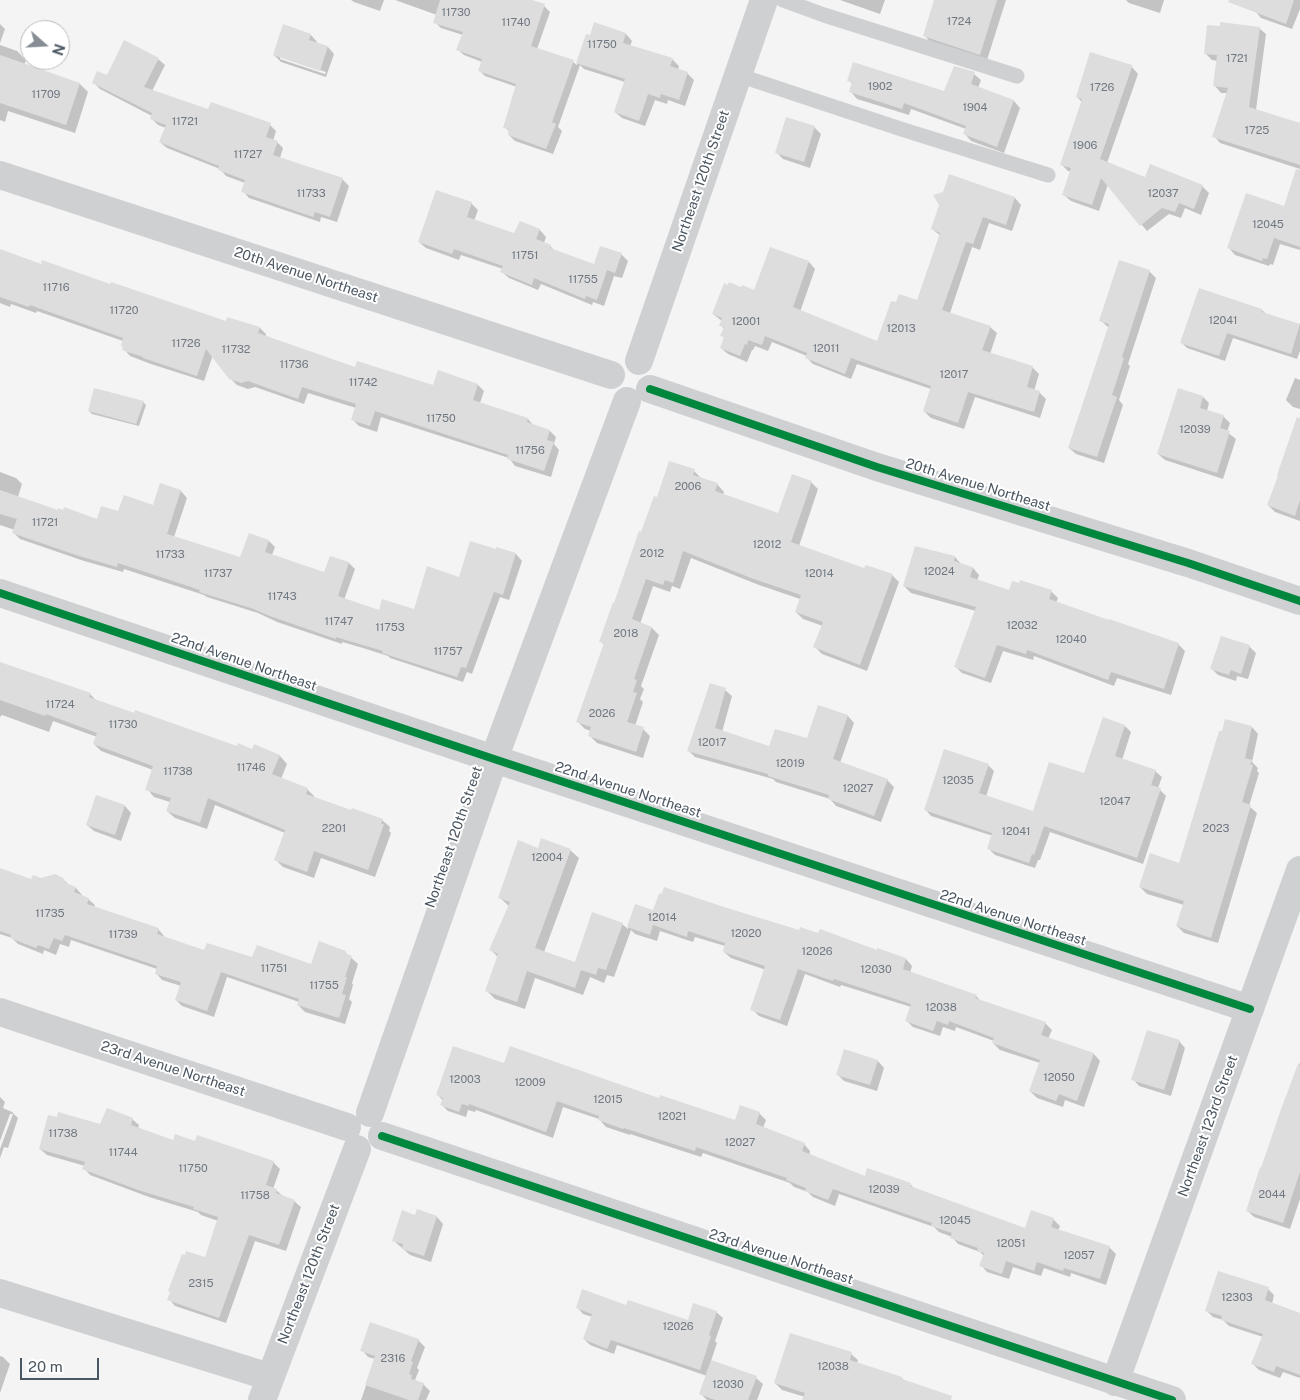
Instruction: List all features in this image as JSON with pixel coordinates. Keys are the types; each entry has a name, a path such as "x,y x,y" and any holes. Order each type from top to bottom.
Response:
{"street":[{"name":"Northeast 120th Street","path":"638,361 763,2"},
{"name":"20th Avenue Northeast","path":"0,175 611,375"},
{"path":"632,360 638,361 648,370 651,376 651,383 638,395 621,398 612,388 611,375 619,364 632,360"},
{"name":"Northeast 120th Street","path":"376,1125 494,759 638,395"},
{"name":"20th Avenue Northeast","path":"638,395 1188,563 1300,601"},
{"name":"22nd Avenue Northeast","path":"0,593 494,759 1250,1009"},
{"name":"Northeast 123rd Street","path":"1115,1382 1300,870"},
{"name":"23rd Avenue Northeast","path":"0,1012 352,1138"},
{"path":"352,1138 352,1118 356,1114 363,1112 376,1125"},
{"name":"23rd Avenue Northeast","path":"376,1125 1115,1382 1172,1400"},
{"name":"Northeast 120th Street","path":"266,1388 352,1138"},
{"path":"0,1293 266,1388"}],"lane":[{"path":"763,2 824,15 1017,76"},
{"path":"738,75 1048,175"}],"building":[{"path":"440,0 532,0 545,4 531,46 574,60 552,122 556,124 546,149 508,135 509,129 503,128 516,84 478,71 482,59 456,50 463,32 433,23"},
{"path":"934,0 997,0 980,55 923,36"},
{"path":"1229,0 1294,0 1286,24 1228,2"},
{"path":"594,22 626,33 623,43 673,58 670,66 688,72 679,100 661,94 660,98 648,94 639,121 614,112 625,79 576,63 586,34 590,35"},
{"path":"1220,22 1260,27 1249,107 1300,123 1300,165 1212,137 1228,88 1213,86 1217,55 1204,54 1207,25 1220,26"},
{"path":"283,24 311,34 309,40 328,46 320,71 273,55"},
{"path":"124,40 159,58 144,87 208,109 211,102 271,123 266,137 278,141 273,155 343,178 330,217 315,212 313,217 241,192 245,180 218,170 219,166 159,142 166,125 150,119 152,113 92,83 97,71 107,75"},
{"path":"1090,52 1132,65 1100,159 1145,177 1150,164 1203,185 1194,209 1179,203 1175,212 1162,208 1140,226 1101,178 1092,205 1062,195 1071,168 1060,165 1082,99 1076,97"},
{"path":"0,55 20,62 20,70 43,70 80,83 66,125 0,103"},
{"path":"853,62 944,91 954,66 975,72 971,84 1014,100 997,147 963,134 966,126 904,103 902,109 849,92 852,82 847,81"},
{"path":"786,117 815,126 804,162 775,153"},
{"path":"1296,169 1300,170 1300,247 1274,238 1267,259 1263,258 1262,261 1227,248 1246,193 1284,206"},
{"path":"949,174 1015,197 1006,225 983,217 973,244 966,242 942,310 991,326 982,350 1033,366 1027,387 1040,391 1034,412 968,392 958,423 923,411 931,386 851,358 845,374 805,358 807,353 765,336 762,345 748,340 740,356 720,348 724,337 720,336 724,327 719,326 722,318 712,314 724,283 728,285 729,282 741,287 742,285 754,290 770,247 809,261 793,307 877,341 891,301 896,302 899,294 917,300 940,233 931,229 939,205 933,195 943,192"},
{"path":"436,190 472,202 467,217 514,233 520,221 540,229 536,239 551,245 550,248 594,264 600,246 622,253 615,273 607,270 597,300 586,296 585,299 534,278 532,285 500,272 503,266 454,249 452,254 418,242"},
{"path":"0,249 41,264 42,260 226,321 227,317 260,327 258,333 355,367 357,361 433,385 438,370 478,384 473,400 528,418 527,422 550,430 547,440 554,442 544,471 507,459 508,455 375,411 370,426 351,420 356,404 302,387 298,399 248,381 241,383 229,379 206,349 197,376 122,350 123,338 30,305 29,307 0,297"},
{"path":"1119,260 1150,270 1122,357 1124,358 1112,395 1117,397 1097,457 1068,448 1109,324 1099,321"},
{"path":"1199,288 1300,324 1291,354 1227,333 1219,356 1180,343"},
{"path":"94,388 144,401 136,424 88,411"},
{"path":"1178,388 1203,396 1200,408 1224,415 1220,428 1230,431 1217,473 1157,454"},
{"path":"1297,417 1300,418 1300,500 1295,516 1267,505"},
{"path":"669,461 695,469 693,475 718,483 715,491 778,513 792,474 812,481 791,542 864,568 866,565 893,574 860,665 813,647 823,622 795,612 801,595 751,578 683,551 673,583 665,580 663,585 646,579 632,619 652,627 634,679 637,680 633,692 637,693 627,722 644,727 636,752 588,736 591,727 576,722 604,643 599,642 613,602 639,531 641,532 654,496 657,497"},
{"path":"160,483 181,490 167,534 240,557 249,533 269,540 265,552 324,572 330,556 349,562 338,596 379,610 382,599 414,609 427,566 459,577 470,541 516,553 503,595 494,592 466,668 461,667 457,677 382,653 383,651 336,637 336,639 118,563 117,567 12,533 17,519 0,514 0,490 58,510 58,508 63,510 64,507 97,519 101,506 118,511 124,495 153,505"},
{"path":"915,546 955,556 954,561 973,567 970,577 1009,590 1012,581 1019,583 1020,580 1052,590 1049,599 1179,643 1164,689 1111,672 1108,680 1027,650 1026,654 997,645 985,678 954,667 976,607 903,586"},
{"path":"1221,636 1250,645 1241,674 1231,670 1229,675 1210,669"},
{"path":"0,662 91,693 89,697 134,713 135,710 237,746 238,743 252,749 254,744 280,755 272,774 308,788 306,794 383,819 381,824 384,824 368,870 314,851 307,872 274,860 285,830 208,798 200,823 166,811 171,798 145,790 153,766 93,744 97,733 46,714 45,716 0,700"},
{"path":"710,683 726,688 715,728 769,746 775,729 807,738 818,705 848,715 833,759 888,779 874,816 828,799 829,795 768,776 768,774 687,751"},
{"path":"1103,717 1125,725 1115,756 1156,770 1151,785 1161,788 1137,858 1044,826 1034,855 1032,854 1029,863 987,849 992,833 924,810 944,749 989,764 979,793 1033,811 1049,762 1084,773"},
{"path":"1225,719 1252,726 1245,758 1252,760 1250,765 1253,765 1242,802 1251,805 1211,938 1176,926 1184,901 1139,887 1150,853 1179,863 1219,731 1222,731"},
{"path":"96,795 125,805 115,835 86,825"},
{"path":"541,838 571,849 535,948 575,962 592,912 623,923 606,970 598,968 596,975 581,970 575,988 527,971 517,1002 485,991 498,954 489,950 510,902 498,898 518,840 538,848"},
{"path":"0,868 31,879 33,875 41,878 55,874 63,878 66,883 76,887 74,892 89,898 87,904 159,928 157,934 204,950 207,943 252,957 257,945 311,964 319,941 346,951 345,953 352,956 345,977 347,977 342,994 346,995 339,1018 297,1005 299,999 221,972 207,1011 175,1000 181,982 155,974 157,966 65,935 62,941 54,938 49,949 38,945 36,948 10,938 11,935 0,931"},
{"path":"664,887 799,930 800,927 818,933 820,929 877,950 877,948 906,958 903,969 977,995 975,998 1046,1022 1041,1035 1094,1053 1077,1101 1059,1094 1056,1101 1029,1091 1040,1060 992,1043 994,1038 949,1021 948,1025 937,1021 933,1031 905,1021 911,1004 834,979 833,981 798,969 780,1020 750,1010 765,966 723,952 725,943 688,931 687,937 653,925 650,935 627,927 635,904 653,910"},
{"path":"1147,1030 1180,1040 1164,1090 1131,1080"},
{"path":"453,1046 504,1063 510,1046 659,1098 660,1095 735,1120 740,1105 760,1112 756,1124 805,1143 802,1151 865,1176 867,1168 911,1183 910,1186 1025,1228 1031,1210 1054,1218 1051,1227 1110,1246 1100,1279 1064,1268 1063,1271 1037,1262 1034,1271 1006,1261 1002,1274 979,1266 984,1253 977,1251 978,1248 950,1238 952,1233 931,1226 932,1223 833,1189 828,1200 805,1191 806,1188 786,1180 787,1178 696,1147 695,1151 623,1129 598,1120 599,1116 557,1101 546,1132 469,1104 469,1106 462,1104 459,1112 440,1105 443,1098 436,1095"},
{"path":"844,1049 878,1060 870,1085 836,1075"},
{"path":"1298,1064 1300,1065 1300,1172 1283,1223 1246,1211"},
{"path":"107,1108 133,1118 131,1125 173,1140 175,1134 195,1141 197,1135 274,1161 266,1185 277,1189 276,1193 295,1200 279,1245 249,1235 219,1318 167,1300 170,1292 168,1291 182,1254 185,1255 186,1251 205,1257 218,1217 82,1169 85,1162 39,1149 48,1115 57,1117 58,1112 100,1124"},
{"path":"417,1209 437,1216 424,1256 402,1249 403,1244 392,1241 402,1210 415,1215"},
{"path":"1218,1271 1269,1287 1265,1300 1300,1313 1300,1375 1276,1366 1274,1372 1251,1364 1263,1334 1221,1320 1222,1316 1205,1311"},
{"path":"582,1289 626,1305 628,1300 688,1320 693,1303 717,1311 700,1370 611,1340 607,1349 583,1339 592,1314 576,1308"},
{"path":"370,1322 419,1339 411,1361 413,1362 409,1374 412,1375 411,1379 424,1383 418,1400 409,1400 365,1385 375,1356 360,1351"},
{"path":"790,1333 852,1352 850,1360 952,1396 951,1400 802,1400 805,1393 774,1383"},
{"path":"711,1360 757,1376 748,1400 715,1400 699,1394"}],"cycle path":[{"path":"650,389 877,467 1188,563 1300,601"},
{"path":"0,593 494,759 1250,1009"},
{"path":"382,1136 1172,1400"}]}
